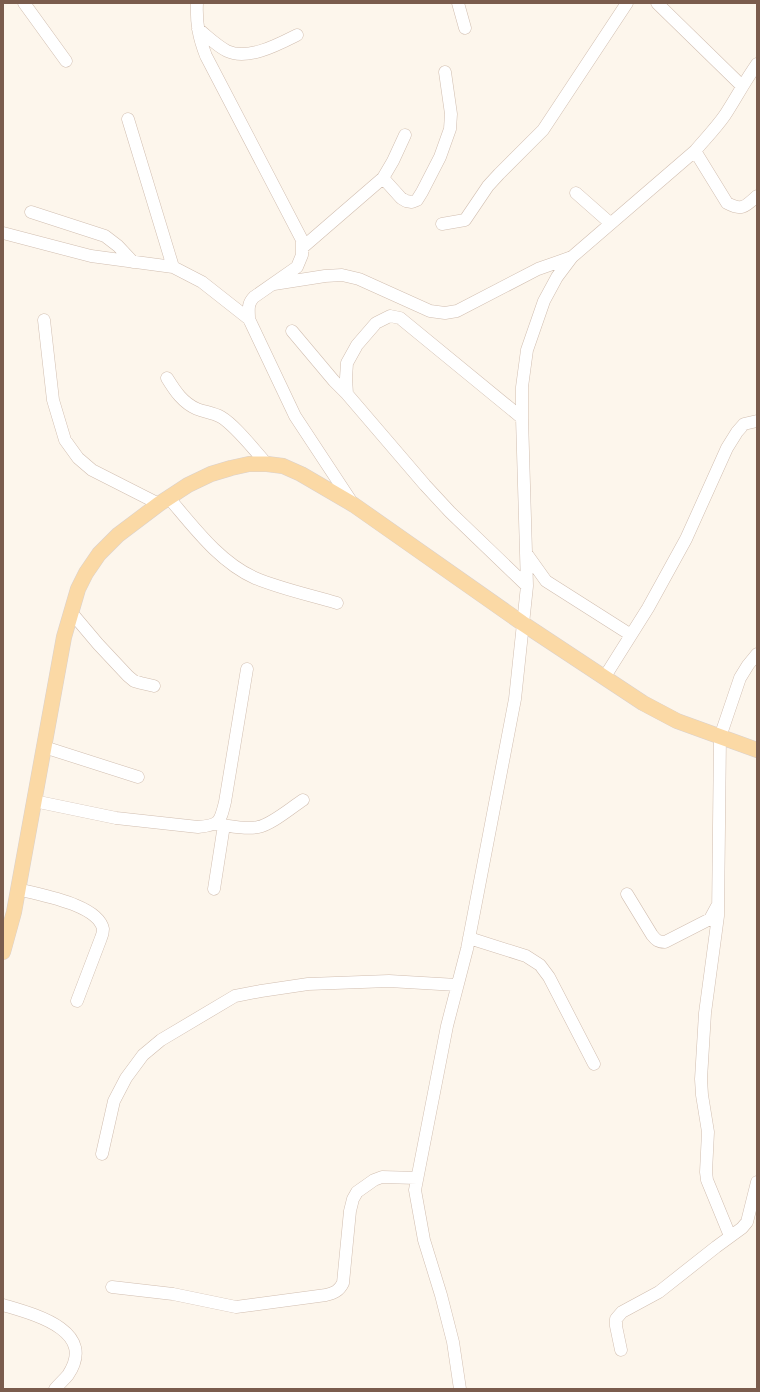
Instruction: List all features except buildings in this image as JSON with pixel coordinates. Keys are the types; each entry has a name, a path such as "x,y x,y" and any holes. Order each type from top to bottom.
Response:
{"main road":[{"path":"3,952 14,912 64,637 78,589 86,573 99,554 118,535 188,485 211,474 231,468 249,464 267,464 283,466 301,474 354,505 522,623 643,703 670,717 757,750"}],"street":[{"path":"24,3 66,61"},
{"path":"197,3 196,19 200,41 206,56 302,240 302,255 297,267 250,301 248,306 249,319 295,416 354,505"},
{"path":"458,3 465,28"},
{"path":"442,224 465,220 488,186 543,130 627,3"},
{"path":"657,3 742,86"},
{"path":"198,29 228,51 240,54 271,47 297,35"},
{"path":"460,1389 453,1342 441,1295 424,1240 415,1190 447,1026 469,938 515,698 527,586 522,387 527,350 544,301 557,276 572,257 695,151 712,132 757,64"},
{"path":"382,178 401,198 406,201 412,202 417,200 422,192 440,157 450,129 451,114 445,72"},
{"path":"128,119 173,267"},
{"path":"302,248 382,178 393,161 405,135"},
{"path":"695,151 727,203 736,208 745,207 757,196"},
{"path":"576,193 610,223"},
{"path":"31,212 105,236 118,246 134,262"},
{"path":"3,234 91,256 173,267 202,282 249,319"},
{"path":"272,285 325,276 342,275 358,279 430,311 445,313 457,311 538,269 572,257"},
{"path":"347,394 347,363 357,345 376,323 390,316 400,318 522,418"},
{"path":"44,320 53,400 65,440 78,458 92,470 164,501 210,546 232,564 254,578 337,603"},
{"path":"292,331 425,485 450,512 527,586"},
{"path":"167,378 186,403 220,416 230,424 267,464"},
{"path":"604,678 648,608 686,539 727,448 744,424 757,421"},
{"path":"526,553 546,581 631,635"},
{"path":"71,612 128,676 134,681 154,686"},
{"path":"730,1236 707,1180 708,1132 701,1079 705,1013 716,942 718,903 720,737 740,678 757,654"},
{"path":"214,889 219,824 225,802 247,669"},
{"path":"44,747 138,777"},
{"path":"34,801 116,818 198,827 219,824 244,828 258,828 270,822 303,800"},
{"path":"18,889 81,906 98,920 103,930 101,938 77,1001"},
{"path":"627,894 652,935 660,942 665,942 710,919 718,903"},
{"path":"469,938 526,956 540,965 549,977 594,1064"},
{"path":"102,1154 114,1101 126,1078 143,1055 161,1040 235,996 316,984 389,981 457,985"},
{"path":"112,1287 173,1294 236,1307 335,1293 340,1289 343,1283 350,1211 353,1199 357,1192 374,1180 382,1177 417,1178"},
{"path":"621,1350 616,1319 622,1312 659,1292 742,1228 747,1222 757,1182"},
{"path":"3,1305 31,1314 59,1326 69,1335 73,1342 74,1359 72,1367 55,1389"}]}
